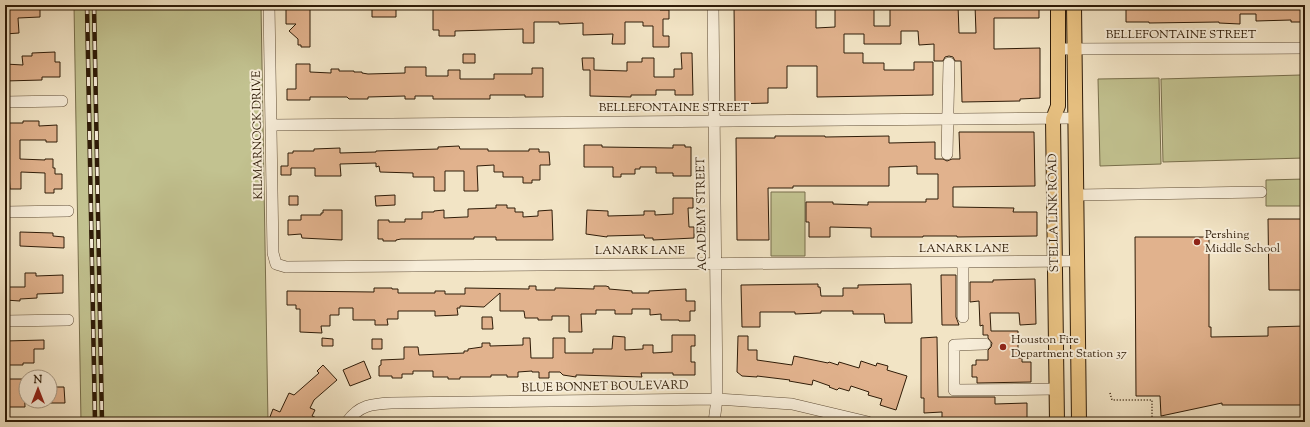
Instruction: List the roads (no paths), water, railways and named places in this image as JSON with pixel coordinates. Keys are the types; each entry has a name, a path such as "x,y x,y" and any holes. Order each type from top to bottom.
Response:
{"main road":[{"name":"STELLA LINK ROAD","path":"1057,422 1053,119 1058,106 1058,5"},
{"name":"STELLA LINK ROAD","path":"1074,5 1079,422"},
{"path":"1056,324 1078,324"},
{"path":"1056,348 1078,348"},
{"path":"1056,388 1078,389"}],"street":[{"name":"KILMARNOCK DRIVE","path":"269,5 273,253 276,264"},
{"name":"ACADEMY STREET","path":"713,5 717,399 714,422"},
{"name":"BELLEFONTAINE STREET","path":"1058,49 1305,48"},
{"path":"947,154 949,63"},
{"path":"5,102 62,101"},
{"name":"BELLEFONTAINE STREET","path":"271,125 1076,118"},
{"path":"1077,195 1261,192"},
{"path":"5,212 68,210"},
{"name":"LANARK LANE","path":"276,264 286,267 294,267 1077,261"},
{"path":"963,262 963,317"},
{"path":"5,321 68,320"},
{"path":"985,344 954,345 954,390 1056,388"},
{"name":"BLUE BONNET BOULEVARD","path":"347,422 352,414 371,404 717,399 792,404 868,422"}],"railway":[{"path":"87,5 95,422"},
{"path":"94,5 102,422"}],"place":[{"name":"Pershing Middle School","path":"1197,242"},
{"name":"Houston Fire Department Station 37","path":"1003,347"}]}
